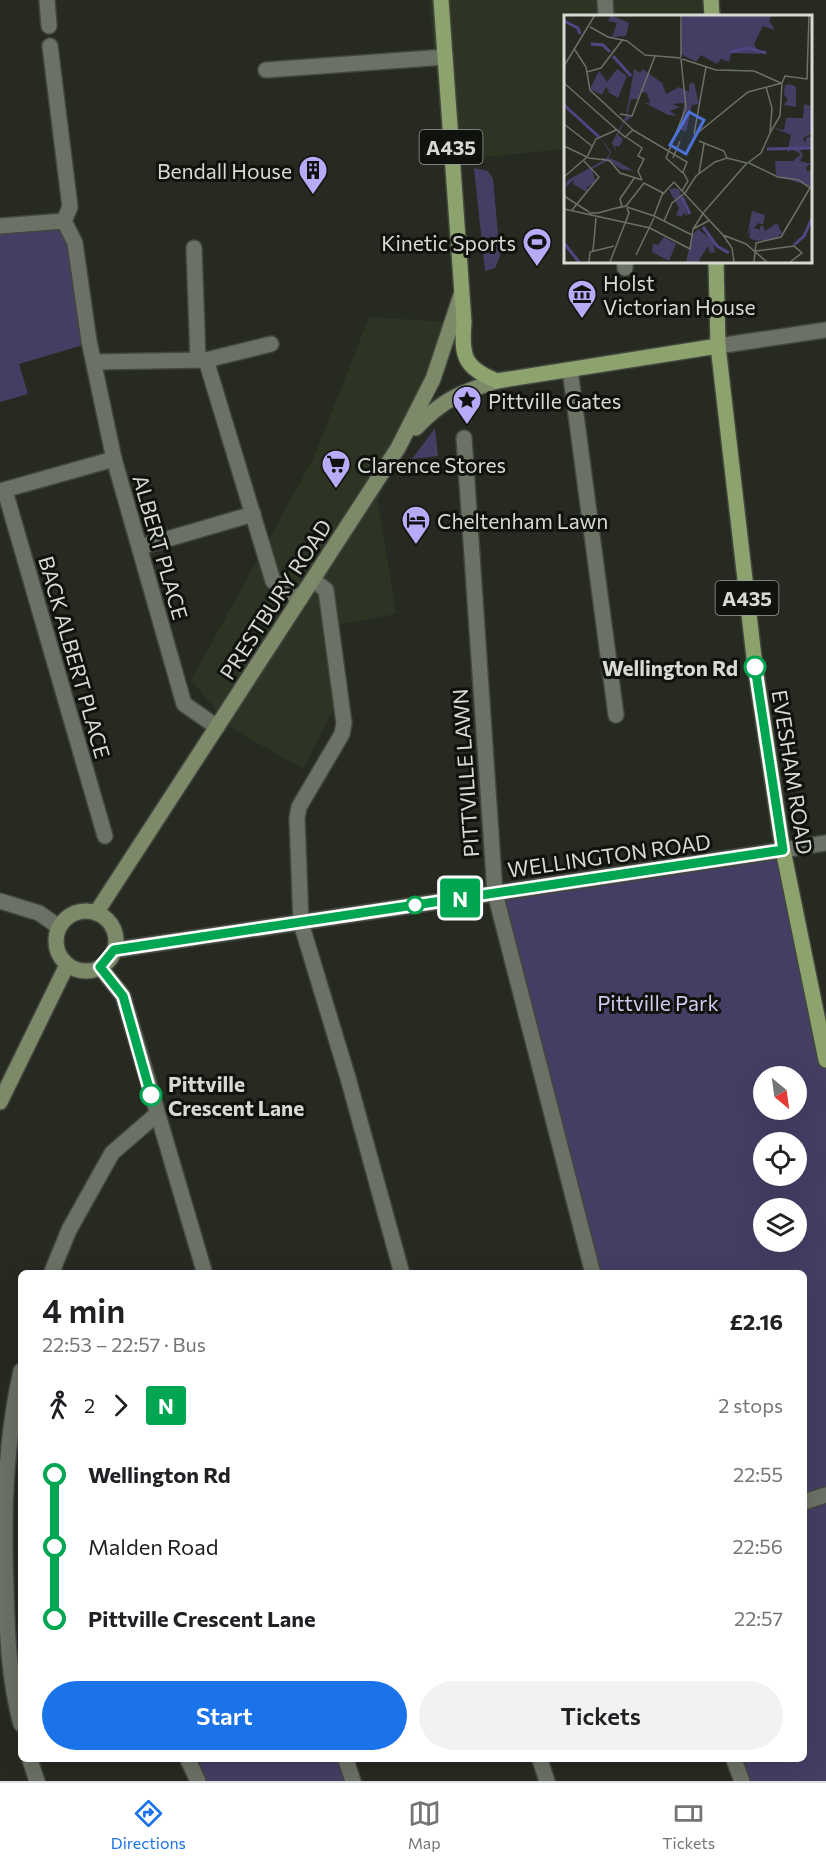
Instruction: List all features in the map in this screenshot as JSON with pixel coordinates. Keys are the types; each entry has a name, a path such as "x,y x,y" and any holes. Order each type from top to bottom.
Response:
{"main road":[{"name":"A435","path":"441,0 464,322 462,343 466,358 479,374 497,381"},
{"path":"711,0 712,15"},
{"name":"A435","path":"716,262 718,346"},
{"name":"PRESTBURY ROAD","path":"96,913 398,448 433,379 461,295"},
{"path":"398,448 434,409 459,393 497,381 718,346"},
{"name":"EVESHAM ROAD","path":"718,346 755,666 783,850 824,1036 826,1060"},
{"path":"88,911 96,913 110,924 116,941 114,950 100,967 83,971 67,965 56,947 59,927 71,915 88,911"},
{"path":"0,1102 67,965"}],"street":[{"path":"47,0 49,26"},
{"path":"605,0 606,15"},
{"path":"0,226 64,221 70,207 50,46"},
{"path":"266,70 446,57"},
{"name":"ALBERT PLACE","path":"64,221 75,243 94,362 114,459 184,704 217,727"},
{"path":"194,248 202,360 273,581 300,599"},
{"path":"718,346 826,330"},
{"path":"94,362 202,360 271,344"},
{"path":"570,370 616,715"},
{"name":"PITTVILLE LAWN","path":"464,438 495,893 592,1270"},
{"path":"2,491 114,459"},
{"name":"BACK ALBERT PLACE","path":"2,491 105,836"},
{"path":"140,547 253,514"},
{"path":"312,580 326,590 344,723 342,734 299,807 297,818 301,923 348,1078 401,1270"},
{"name":"WELLINGTON ROAD","path":"114,950 826,843"},
{"path":"0,901 39,912 59,927"},
{"path":"100,967 123,996 204,1270"},
{"path":"53,1270 69,1230 112,1153 157,1114"},
{"path":"18,1389 9,1442 5,1486 3,1617 18,1708"},
{"path":"807,1501 826,1495"},
{"path":"31,1762 37,1781"},
{"path":"190,1762 198,1781"},
{"path":"347,1762 353,1781"},
{"path":"541,1762 547,1781"},
{"path":"735,1762 742,1781"}],"shaded area":[{"path":"429,0 702,0 702,15 564,15 564,149 445,161"},
{"path":"369,317 446,322 378,500 396,614 338,625 337,702 303,769 231,728 191,680 313,459"}],"green space":[{"path":"474,168 488,171 493,179 500,256 495,268 485,271"},
{"path":"64,221 90,343 19,364 28,394 0,402 0,226"},
{"path":"435,428 438,456 412,459"},
{"name":"Pittville Park","path":"783,850 826,1036 826,1781 744,1781 738,1762 807,1762 807,1270 592,1270 495,893"},
{"path":"189,1762 347,1762 353,1781 198,1781"}],"bus line":[{"name":"N","path":"151,1095 123,996 100,967 111,957 114,950 783,850 755,667"}],"place":[{"name":"Bendall House","path":"313,196"},
{"name":"Kinetic Sports","path":"537,268"},
{"name":"Holst Victorian House","path":"582,320"},
{"name":"Pittville Gates","path":"467,426"},
{"name":"Clarence Stores","path":"336,490"},
{"name":"Cheltenham Lawn","path":"416,546"},
{"name":"Wellington Rd","path":"755,667"},
{"name":"Pittville Crescent Lane","path":"151,1095"}]}
